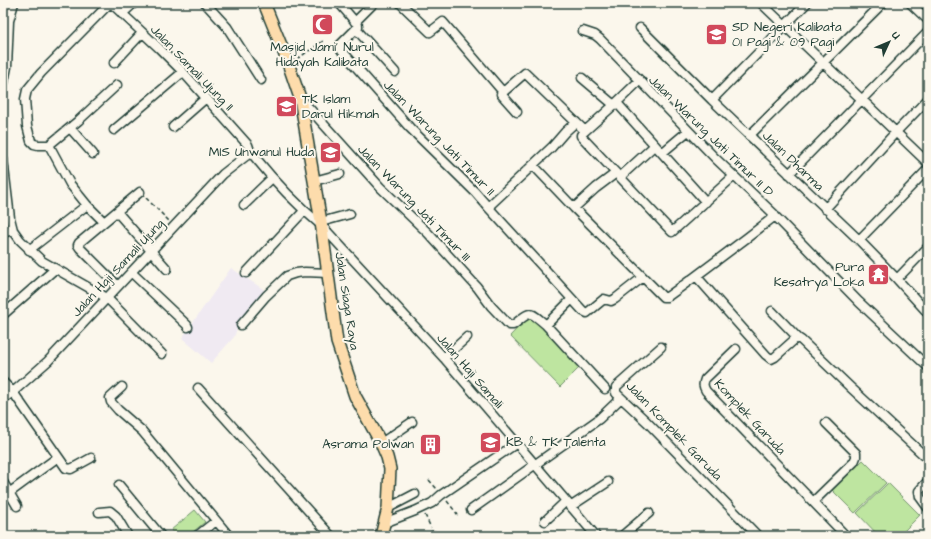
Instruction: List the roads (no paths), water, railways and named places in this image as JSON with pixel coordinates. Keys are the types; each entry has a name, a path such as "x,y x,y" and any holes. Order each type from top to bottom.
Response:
{"main road":[{"name":"Jalan Siaga Raya","path":"264,3 300,98 322,224 338,347 355,396 381,444 387,457 390,469 388,508 381,536"}],"street":[{"path":"3,87 7,67 6,20 14,3"},
{"path":"110,3 41,73 27,90 25,99 27,126 31,141 38,145 49,145 117,85"},
{"name":"Jalan Samali Ujung II","path":"110,3 183,72 248,145 250,154 254,156 272,178"},
{"path":"122,14 134,3"},
{"path":"205,3 226,27 261,80"},
{"path":"339,3 356,26 395,72"},
{"path":"356,26 374,3"},
{"path":"400,3 430,32 442,22 517,112"},
{"path":"761,3 928,163"},
{"path":"712,100 807,3"},
{"path":"749,136 883,3"},
{"path":"910,3 928,20"},
{"name":"Jalan Warung Jati Timur II","path":"356,26 340,45 342,51 410,128 475,192 488,207 552,147 576,122"},
{"name":"Jalan Dharma","path":"640,28 749,136 859,240 928,312"},
{"path":"583,31 595,35 600,39 640,80"},
{"path":"789,174 928,32"},
{"path":"114,63 142,33"},
{"path":"114,130 183,72"},
{"path":"502,93 526,73 585,131 581,134 581,136 672,232 734,176"},
{"path":"582,78 615,104 662,152 706,202"},
{"name":"Jalan Warung Jati Timur II D","path":"585,131 640,80 688,130 774,214 859,302 928,367"},
{"path":"173,126 206,98"},
{"name":"Jalan Warung Jati Timur III","path":"300,98 380,187 428,233 509,325 513,325 530,314 546,325"},
{"path":"826,209 928,99"},
{"path":"70,128 93,154"},
{"path":"662,152 688,130"},
{"path":"49,145 70,184 87,205 104,222"},
{"path":"574,208 596,188 618,175 655,145"},
{"name":"Jalan Haji Samali Ujung","path":"3,399 15,391 48,361 223,174 250,154"},
{"path":"3,159 10,218 13,230 20,240 42,261 107,298 162,354"},
{"path":"533,165 663,297 668,297 775,216"},
{"path":"859,240 928,169"},
{"path":"314,181 340,174"},
{"path":"244,205 272,178"},
{"name":"Jalan Haji Samali","path":"272,178 304,211 322,224 444,358 596,536"},
{"path":"118,286 78,245 140,192"},
{"path":"29,250 87,205"},
{"path":"488,207 583,311 588,313 604,299 611,301 615,299 643,277"},
{"path":"246,273 304,211"},
{"path":"117,212 167,269"},
{"path":"322,224 350,214"},
{"path":"3,233 13,230"},
{"path":"897,279 928,247"},
{"path":"5,313 55,269"},
{"path":"131,272 188,327"},
{"path":"241,325 266,296 287,276 305,272 328,273"},
{"path":"696,276 771,359 798,338"},
{"path":"572,299 546,325 605,389"},
{"path":"772,311 798,338 928,459"},
{"path":"444,358 467,337"},
{"name":"Jalan Komplek Garuda","path":"662,347 616,387 616,392 758,536"},
{"name":"Komplek Garuda","path":"736,349 705,379 703,383 706,391 846,536"},
{"path":"3,376 15,391 66,468 69,469 91,458"},
{"path":"3,382 15,391"},
{"path":"122,387 110,398 111,402 142,431 228,536"},
{"path":"198,388 332,536"},
{"path":"471,510 598,419 622,398"},
{"path":"381,444 412,422"},
{"path":"813,502 854,462 856,457 856,453 826,423"},
{"path":"384,523 432,503 441,495 517,444"},
{"path":"9,493 58,457"},
{"path":"928,481 920,491 920,497 928,508"},
{"path":"3,482 17,506"},
{"path":"545,521 568,504 608,482"},
{"path":"118,485 161,536"},
{"path":"388,508 415,494"},
{"path":"99,512 110,511 116,516 128,536"},
{"path":"622,536 649,513"},
{"path":"197,536 216,521"}],"place":[{"name":"Masjid Jami' Nurul Hidayah Kalibata","path":"322,25"},
{"name":"SD Negeri Kalibata 01 Pagi & 09 Pagi","path":"716,34"},
{"name":"TK Islam Darul Hikmah","path":"287,106"},
{"name":"MIS Unwanul Huda","path":"330,152"},
{"name":"Pura Kesatrya Loka","path":"879,274"},
{"name":"KB & TK Talenta","path":"490,442"},
{"name":"Asrama Polwan","path":"430,444"}]}
